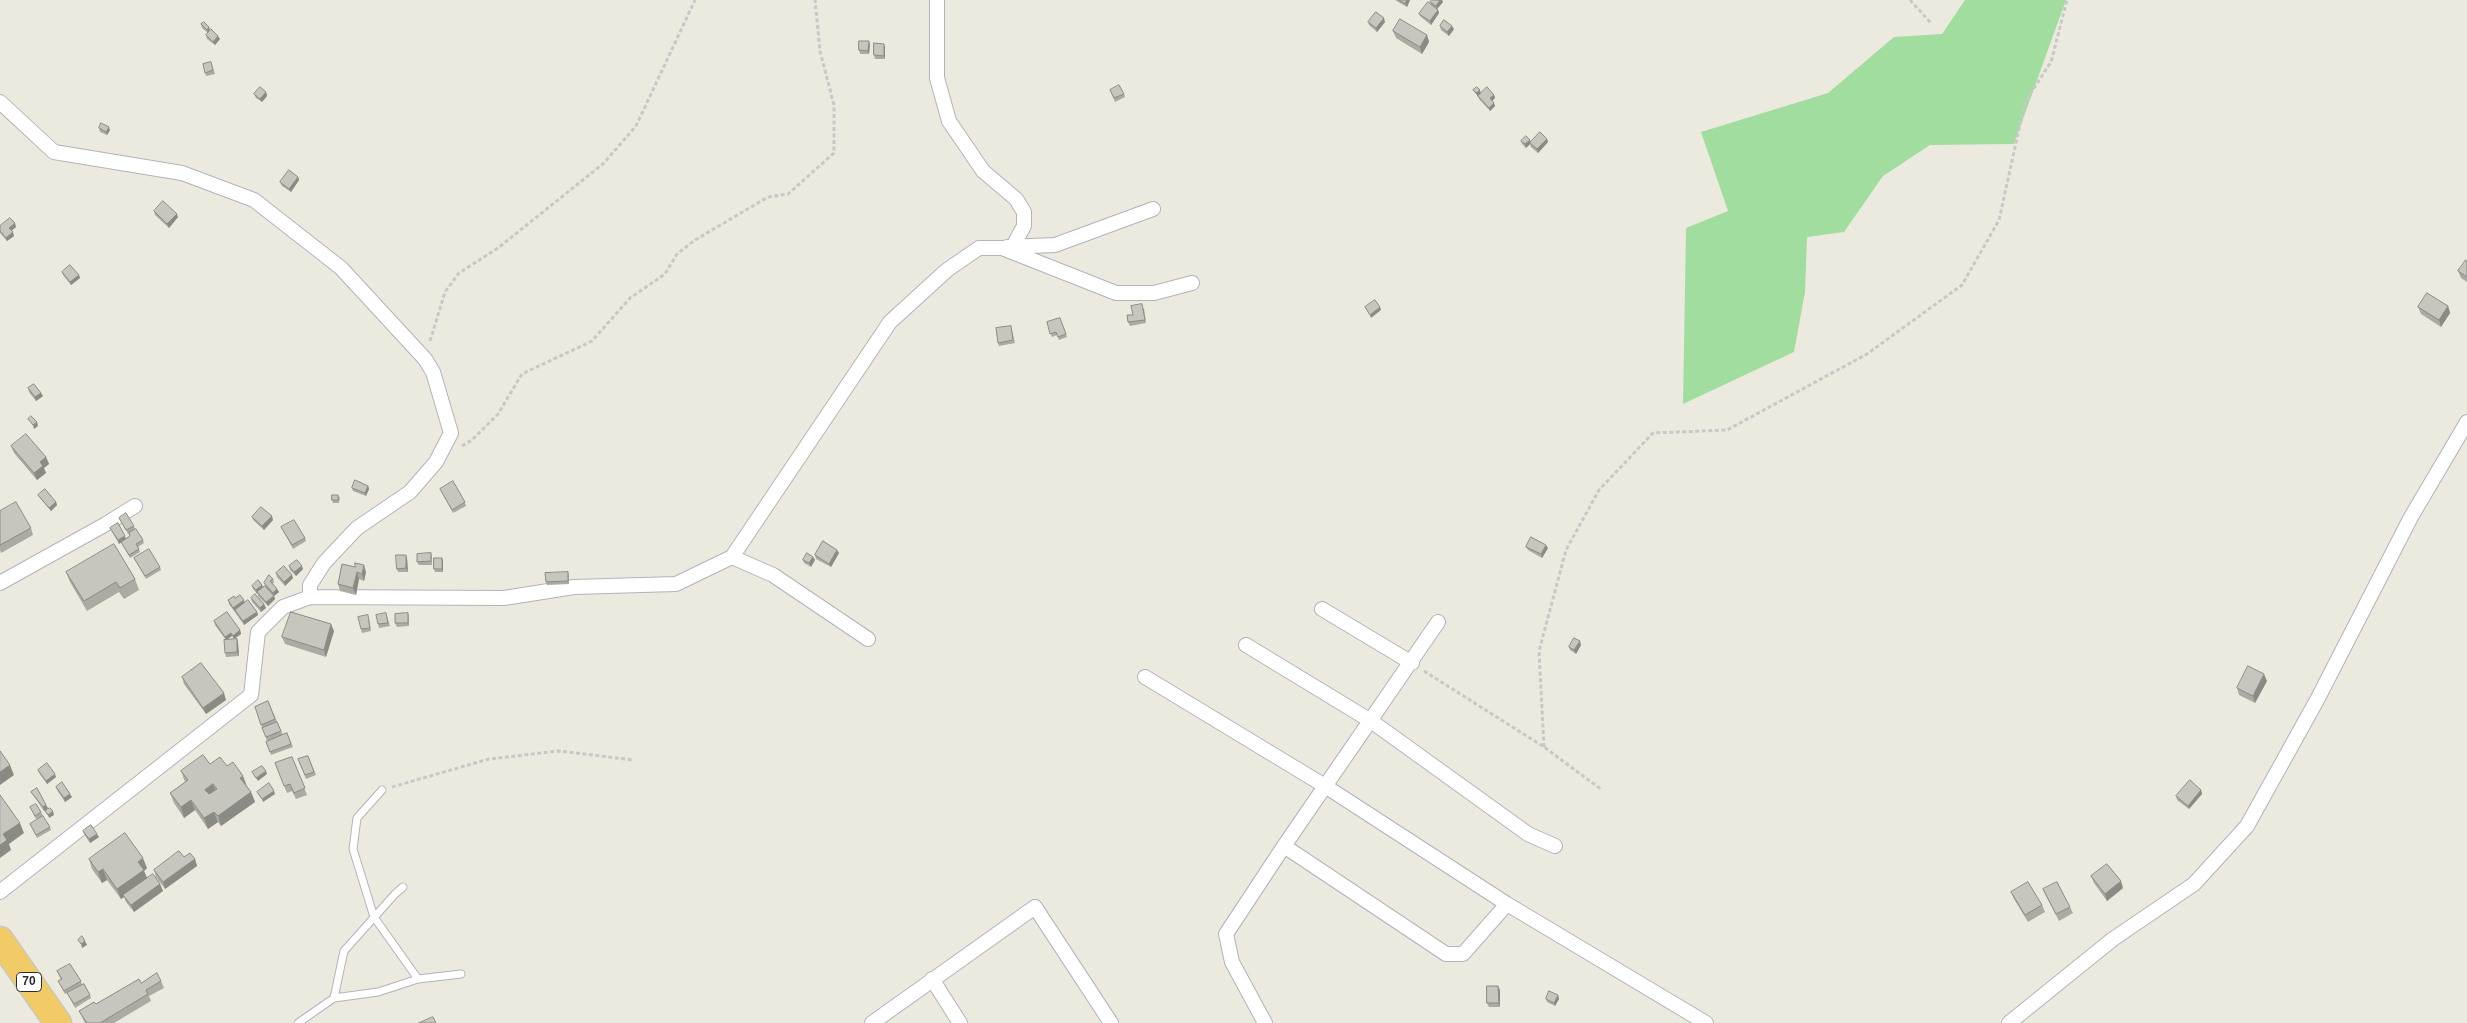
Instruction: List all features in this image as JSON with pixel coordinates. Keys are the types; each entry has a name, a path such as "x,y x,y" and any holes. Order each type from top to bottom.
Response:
{"highway":[{"name":"70","path":"0,940 58,1023"}],"street":[{"path":"937,0 937,78 949,121 982,171 1016,199 1024,212 1024,226 1007,247"},
{"path":"0,102 54,152 182,173 254,200 341,268 425,359 433,372 452,434 436,462 410,492 357,528 324,562 310,585 310,597"},
{"path":"0,892 251,694 258,632 283,607 310,597 504,598 574,587 676,584 732,557 890,322 947,270 979,248 1055,245 1153,209"},
{"path":"1007,247 1116,293 1154,293 1192,283"},
{"path":"2009,1023 2112,939 2194,884 2247,826 2317,700 2411,517 2467,422"},
{"path":"0,583 135,506"},
{"path":"732,557 773,575 868,639"},
{"path":"1322,609 1412,663"},
{"path":"1265,1023 1232,962 1226,934 1325,786 1412,663 1438,622"},
{"path":"1246,645 1371,721 1528,834 1555,846"},
{"path":"1145,677 1325,786 1507,904 1706,1023"},
{"path":"1284,846 1446,954 1463,954 1507,904"},
{"path":"872,1023 1035,907 1111,1023"},
{"path":"932,979 960,1023"}],"lane":[{"path":"382,790 357,818 353,849 374,917 418,979"},
{"path":"334,998 344,951 403,888"},
{"path":"298,1023 334,998 378,992 418,979 461,974"}],"path":[{"path":"425,359 445,292 459,273 498,248 604,163 636,126 695,0"},
{"path":"436,462 472,440 498,414 522,374 592,341 630,298 665,274 677,254 695,240 768,197 788,194 834,153 834,105 820,51 816,0"},
{"path":"1910,0 1931,23"},
{"path":"1544,747 1540,651 1566,550 1599,490 1653,433 1727,430 1867,354 1962,286 1999,220 2025,102 2051,62 2067,0"},
{"path":"1412,663 1544,747 1602,790"},
{"path":"382,790 489,759 559,751 634,760"}],"green space":[{"path":"1965,0 2066,0 2014,144 1930,145 1883,176 1844,232 1807,237 1805,292 1794,352 1683,404 1686,228 1728,211 1701,132 1828,93 1894,37 1942,34"}],"building":[{"path":"1432,0 1440,0 1436,6 1430,2"},
{"path":"1428,2 1438,10 1430,21 1419,14"},
{"path":"1376,12 1384,18 1376,28 1368,22"},
{"path":"1400,19 1427,35 1420,47 1393,31"},
{"path":"1444,20 1452,26 1447,32 1440,26"},
{"path":"204,22 209,27 207,30 201,24"},
{"path":"211,29 218,36 213,42 206,35"},
{"path":"859,41 869,41 868,51 859,50"},
{"path":"874,43 884,44 884,56 874,55"},
{"path":"211,62 213,70 205,73 203,64"},
{"path":"1119,85 1124,94 1114,98 1110,90"},
{"path":"260,87 266,92 260,99 254,94"},
{"path":"1477,87 1480,90 1476,93 1473,90"},
{"path":"1487,87 1494,95 1490,98 1494,103 1489,108 1478,96"},
{"path":"101,123 109,127 106,132 99,128"},
{"path":"1540,132 1547,139 1537,149 1530,143"},
{"path":"1526,136 1530,140 1525,144 1521,141"},
{"path":"289,170 298,177 289,189 280,182"},
{"path":"163,201 177,214 167,224 154,211"},
{"path":"10,218 15,223 9,228 13,232 6,238 0,231 0,226"},
{"path":"2467,261 2467,277 2458,271"},
{"path":"70,265 79,275 70,282 62,272"},
{"path":"2427,293 2448,306 2439,320 2418,307"},
{"path":"1375,300 1380,307 1370,315 1365,307"},
{"path":"1142,304 1145,320 1128,322 1127,315 1133,315 1131,306"},
{"path":"1060,318 1066,334 1058,337 1056,332 1050,334 1047,322"},
{"path":"1011,326 1013,340 998,343 996,328"},
{"path":"34,384 41,393 35,397 28,388"},
{"path":"31,416 37,422 33,425 28,419"},
{"path":"26,434 46,457 40,462 43,466 34,473 11,446"},
{"path":"355,480 368,486 365,493 352,488"},
{"path":"453,481 465,502 452,510 440,489"},
{"path":"45,489 56,502 49,508 38,495"},
{"path":"332,495 338,495 338,500 332,500"},
{"path":"16,502 31,528 0,545 0,511"},
{"path":"261,507 272,516 262,526 252,517"},
{"path":"126,513 134,526 126,530 119,518"},
{"path":"294,520 305,538 292,545 281,527"},
{"path":"118,523 125,536 118,540 110,528"},
{"path":"136,529 143,540 136,544 139,549 129,555 121,542 130,536 129,533"},
{"path":"1531,537 1546,545 1541,554 1526,547"},
{"path":"823,541 837,550 829,564 815,555"},
{"path":"114,544 135,579 120,588 116,582 84,601 66,572"},
{"path":"149,549 160,567 145,576 134,558"},
{"path":"431,553 431,561 417,562 417,554"},
{"path":"807,553 813,557 809,563 803,560"},
{"path":"396,555 406,555 406,568 397,569"},
{"path":"434,558 442,558 442,569 434,569"},
{"path":"297,560 302,566 294,572 289,566"},
{"path":"355,563 364,565 362,574 357,572 353,588 338,584 342,564 355,567"},
{"path":"284,566 292,575 284,582 276,573"},
{"path":"568,572 568,581 546,582 545,573"},
{"path":"269,575 273,579 270,581 277,589 273,593 264,583"},
{"path":"258,580 262,585 256,590 252,586"},
{"path":"265,586 274,596 266,602 257,592"},
{"path":"255,594 264,604 260,608 251,598"},
{"path":"240,595 244,600 233,608 228,600"},
{"path":"248,600 257,612 243,621 235,610"},
{"path":"227,612 240,630 233,636 231,633 225,637 214,621"},
{"path":"291,612 331,624 324,650 282,637"},
{"path":"386,613 388,623 378,624 376,615"},
{"path":"408,613 408,623 395,623 395,614"},
{"path":"368,615 370,628 361,629 358,617"},
{"path":"1574,638 1580,641 1574,650 1569,647"},
{"path":"237,639 237,652 225,653 224,640"},
{"path":"201,663 224,693 203,708 182,677"},
{"path":"2248,666 2264,674 2253,696 2237,688"},
{"path":"268,701 275,719 261,725 255,707"},
{"path":"277,722 281,731 266,737 262,728"},
{"path":"287,733 291,744 270,752 266,742"},
{"path":"0,751 10,765 0,772"},
{"path":"203,755 210,764 220,757 227,766 233,762 243,776 240,778 251,792 218,816 214,812 204,818 191,800 181,807 170,793 188,780 181,771","holes":["213,784 217,789 209,794 205,790"]},
{"path":"308,756 314,772 305,775 298,759"},
{"path":"292,757 305,788 294,793 290,784 284,786 275,763"},
{"path":"47,763 55,774 46,781 38,770"},
{"path":"262,766 266,771 256,778 252,772"},
{"path":"2190,780 2201,790 2188,806 2176,796"},
{"path":"62,782 70,794 64,798 56,787"},
{"path":"269,783 274,791 262,799 257,792"},
{"path":"37,788 46,805 43,807 31,792"},
{"path":"0,795 20,823 3,834 7,840 0,845"},
{"path":"36,804 41,812 35,816 30,807"},
{"path":"50,808 53,811 48,815 45,811"},
{"path":"43,816 50,827 36,835 30,824"},
{"path":"91,825 97,834 89,839 83,831"},
{"path":"125,833 143,858 138,862 144,870 117,889 103,869 98,872 89,859"},
{"path":"179,851 184,857 190,853 195,859 163,882 154,870"},
{"path":"2107,864 2121,881 2105,894 2091,876"},
{"path":"153,874 160,884 131,905 123,895"},
{"path":"2028,882 2042,905 2025,915 2011,892"},
{"path":"2057,882 2070,907 2056,914 2043,889"},
{"path":"82,936 85,941 81,944 78,940"},
{"path":"70,964 81,981 64,991 58,981 62,979 57,971"},
{"path":"157,973 161,981 146,990 148,994 100,1023 87,1023 79,1011 94,1002 96,1004 139,979 141,983"},
{"path":"84,984 90,995 74,1004 67,993"},
{"path":"1487,986 1498,986 1499,1003 1487,1003"},
{"path":"1549,991 1558,995 1554,1003 1546,999"},
{"path":"433,1017 436,1023 419,1023"}]}
